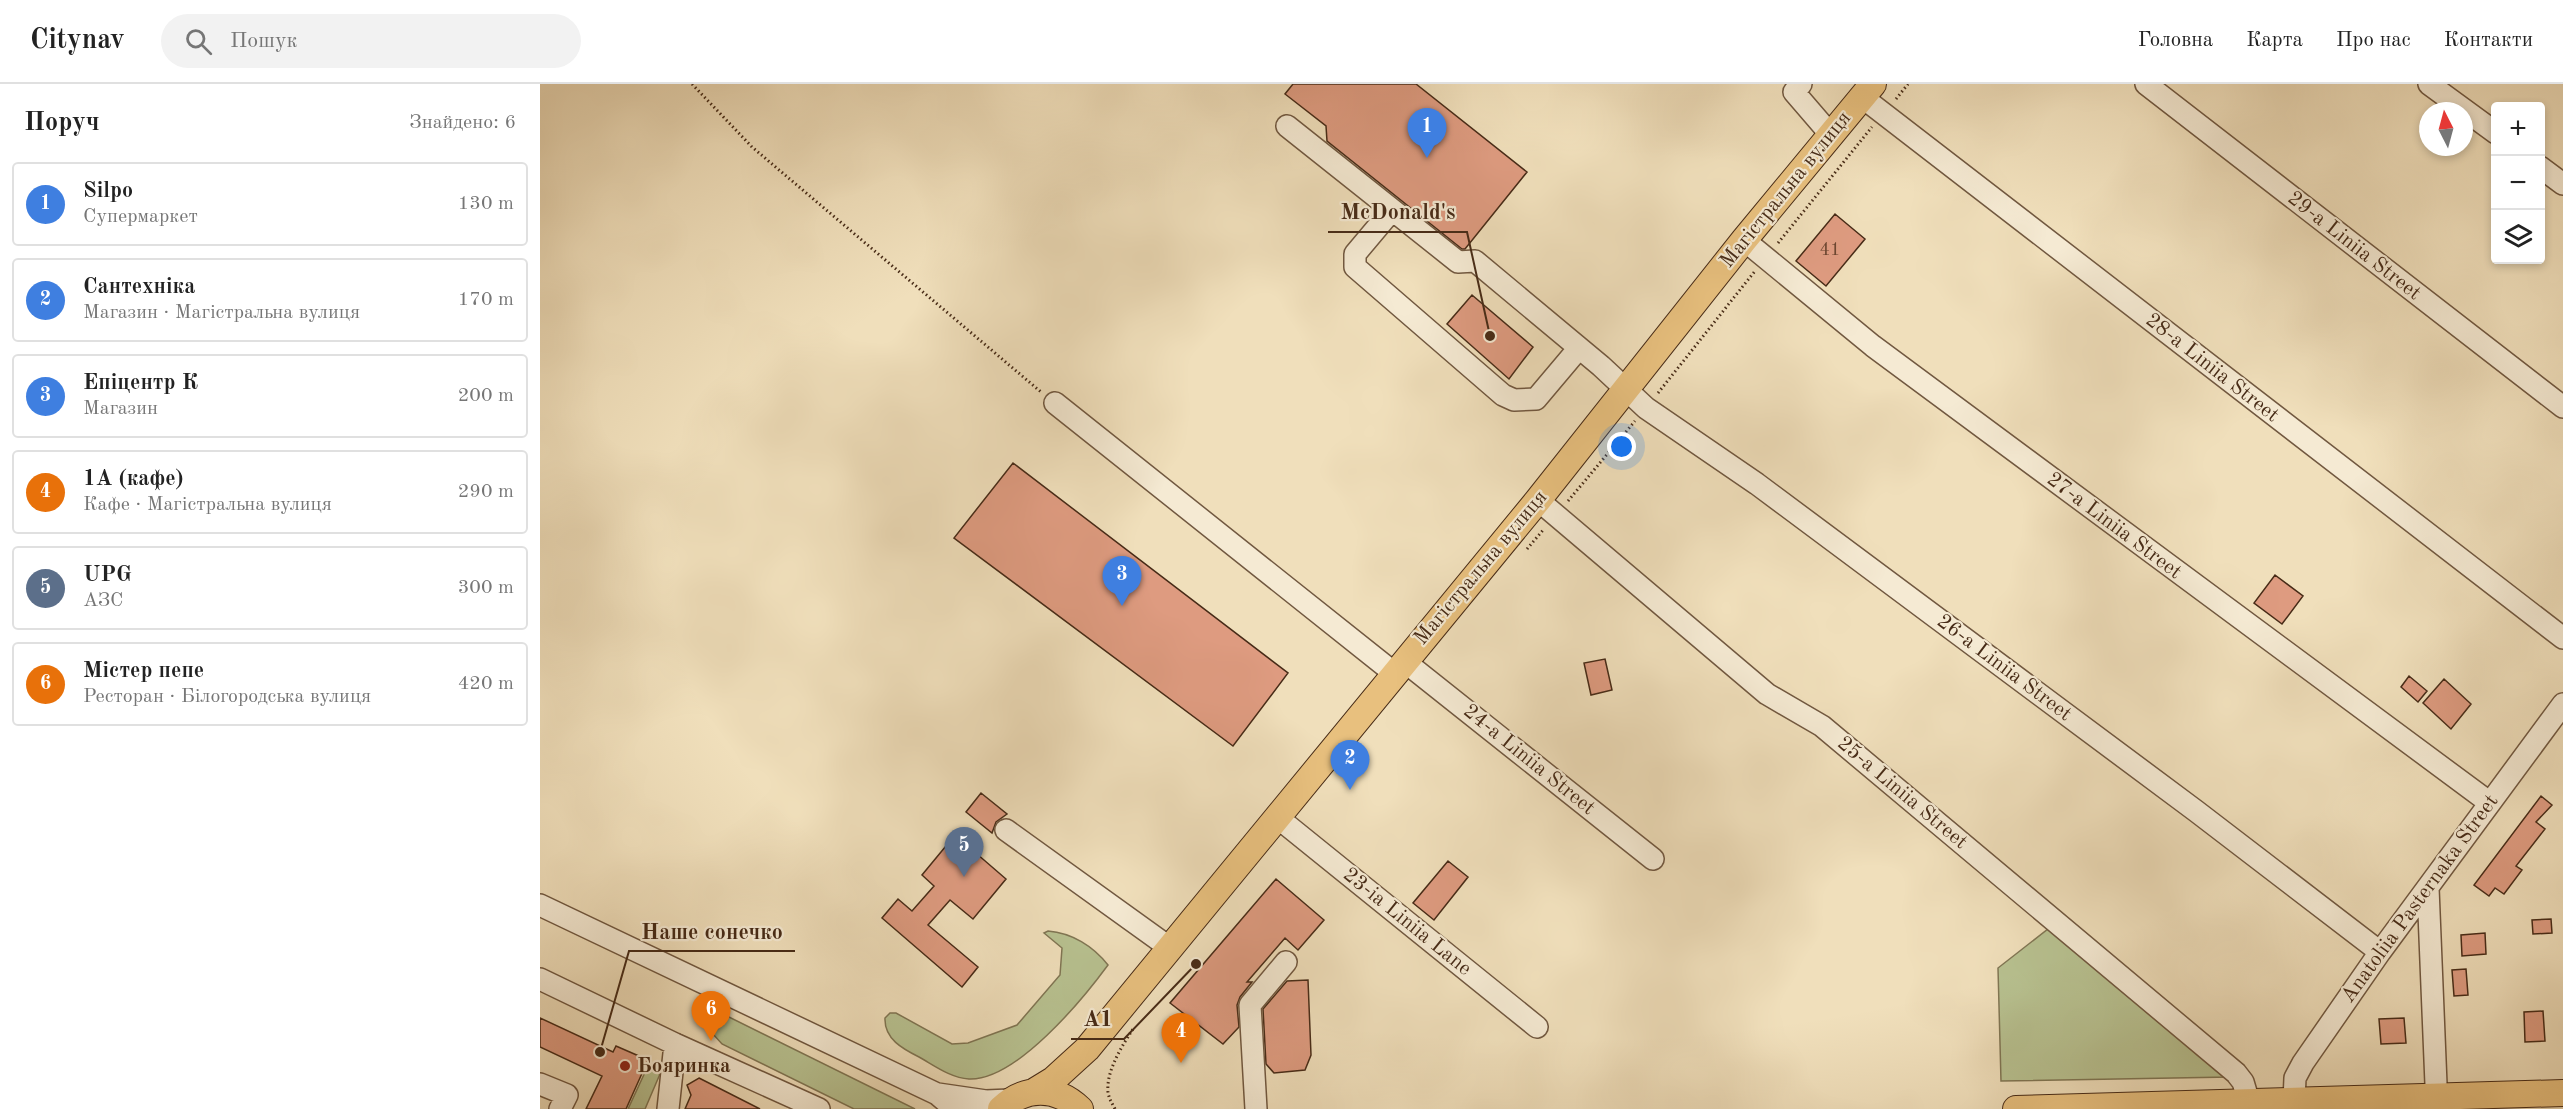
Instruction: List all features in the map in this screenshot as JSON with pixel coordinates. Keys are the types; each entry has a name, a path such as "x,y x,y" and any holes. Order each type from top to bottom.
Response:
{"main road":[{"name":"Магістральна вулиця","path":"1006,1105 1035,1091 1061,1074 1087,1050 1399,667 1547,508 1626,389 1744,240 1867,91"},
{"path":"1079,1108 1080,1073 1087,1050"},
{"path":"1035,1091 1061,1095 1079,1108"},
{"path":"2016,1109 2251,1106 2294,1101 2437,1102 2563,1093"}],"street":[{"path":"1801,84 1794,92 1831,135"},
{"name":"29-a Liniia Street","path":"2146,84 2563,407"},
{"path":"2429,84 2491,129"},
{"name":"28-a Liniia Street","path":"1867,91 1883,114 2563,638"},
{"name":"26-a Liniia Street","path":"1287,126 1458,262 1475,261 1647,408 1776,499 2196,811 2380,952"},
{"path":"2545,170 2563,183"},
{"path":"1392,210 1355,254 1353,261 1359,272 1503,395 1515,400 1536,399 1579,348"},
{"name":"27-a Liniia Street","path":"1744,240 1882,353 2490,803"},
{"name":"24-a Liniia Street","path":"1055,403 1653,859"},
{"name":"25-a Liniia Street","path":"1547,508 1767,694 1822,726 2236,1073 2243,1082 2251,1106"},
{"name":"Anatoliia Pasternaka Street","path":"2294,1101 2295,1078 2303,1063 2380,952 2563,704"},
{"name":"23-ia Liniia Lane","path":"1277,817 1537,1027"},
{"path":"1006,830 1170,948"},
{"path":"2428,888 2437,1102"},
{"path":"540,905 937,1094 955,1109"},
{"path":"1256,1109 1250,1005 1286,962"},
{"path":"540,979 675,1044 819,1109"},
{"path":"668,1109 675,1044"},
{"path":"540,1084 567,1095 561,1109"},
{"path":"937,1094 1006,1105"}],"path":[{"path":"692,84 752,147 1055,403"},
{"path":"1526,551 1547,508 1647,408 1765,258 1908,84"},
{"path":"1115,1109 1108,1089 1113,1068 1136,1024"}],"green space":[{"path":"2048,929 2229,1077 2001,1081 1998,968"},
{"path":"1048,931 1074,938 1096,952 1108,965 1047,1036 1007,1067 987,1076 962,1078 943,1071 907,1050 891,1037 885,1018 890,1013 896,1013 952,1044 968,1043 1017,1025 1060,975 1062,948 1044,933"},
{"path":"720,1013 915,1109 854,1109 722,1044 712,1033 710,1021 714,1015"},
{"path":"647,1068 660,1074 645,1109 628,1109"}],"building":[{"path":"1293,84 1416,84 1527,172 1465,249 1462,249 1327,141 1326,126 1285,94"},
{"path":"1835,214 1865,239 1826,286 1796,261"},
{"path":"1472,295 1533,347 1509,379 1447,324"},
{"path":"1013,463 1288,673 1233,746 954,538"},
{"path":"2275,575 2303,596 2282,624 2254,603"},
{"path":"1605,659 1612,690 1591,695 1584,663"},
{"path":"2409,676 2427,691 2418,702 2401,687"},
{"path":"2444,679 2471,704 2451,729 2423,703"},
{"path":"981,793 1007,814 996,822 992,833 966,812"},
{"path":"2541,796 2552,805 2536,822 2545,829 2516,866 2522,870 2504,894 2495,888 2489,896 2474,885"},
{"path":"955,835 1006,879 973,919 950,900 928,925 978,967 962,987 882,918 898,899 912,911 934,886 922,875"},
{"path":"1448,861 1468,877 1434,920 1413,903"},
{"path":"1276,879 1324,920 1298,950 1285,938 1247,982 1252,982 1240,997 1237,1005 1239,1027 1223,1044 1170,1003"},
{"path":"2551,919 2552,933 2533,934 2532,920"},
{"path":"2485,933 2486,954 2462,956 2461,935"},
{"path":"2466,969 2468,995 2454,996 2452,970"},
{"path":"1308,980 1311,1055 1305,1070 1274,1073 1266,1064 1263,1009 1287,981"},
{"path":"2543,1011 2545,1041 2525,1042 2524,1012"},
{"path":"540,1018 613,1052 616,1046 648,1060 626,1109 586,1109 602,1076 540,1047"},
{"path":"2404,1018 2406,1043 2381,1044 2379,1019"},
{"path":"699,1078 760,1109 685,1109 691,1095 687,1085"}],"place":[{"name":"Silpo","path":"1427,158"},
{"name":"McDonald's","path":"1490,336"},
{"name":"Епіцентр К","path":"1122,606"},
{"name":"Сантехніка","path":"1350,790"},
{"name":"UPG","path":"964,877"},
{"name":"А1","path":"1196,964"},
{"name":"Містер пепе","path":"711,1041"},
{"name":"Наше сонечко","path":"600,1052"},
{"name":"1А (кафе)","path":"1181,1063"},
{"name":"Бояринка","path":"625,1066"}]}
